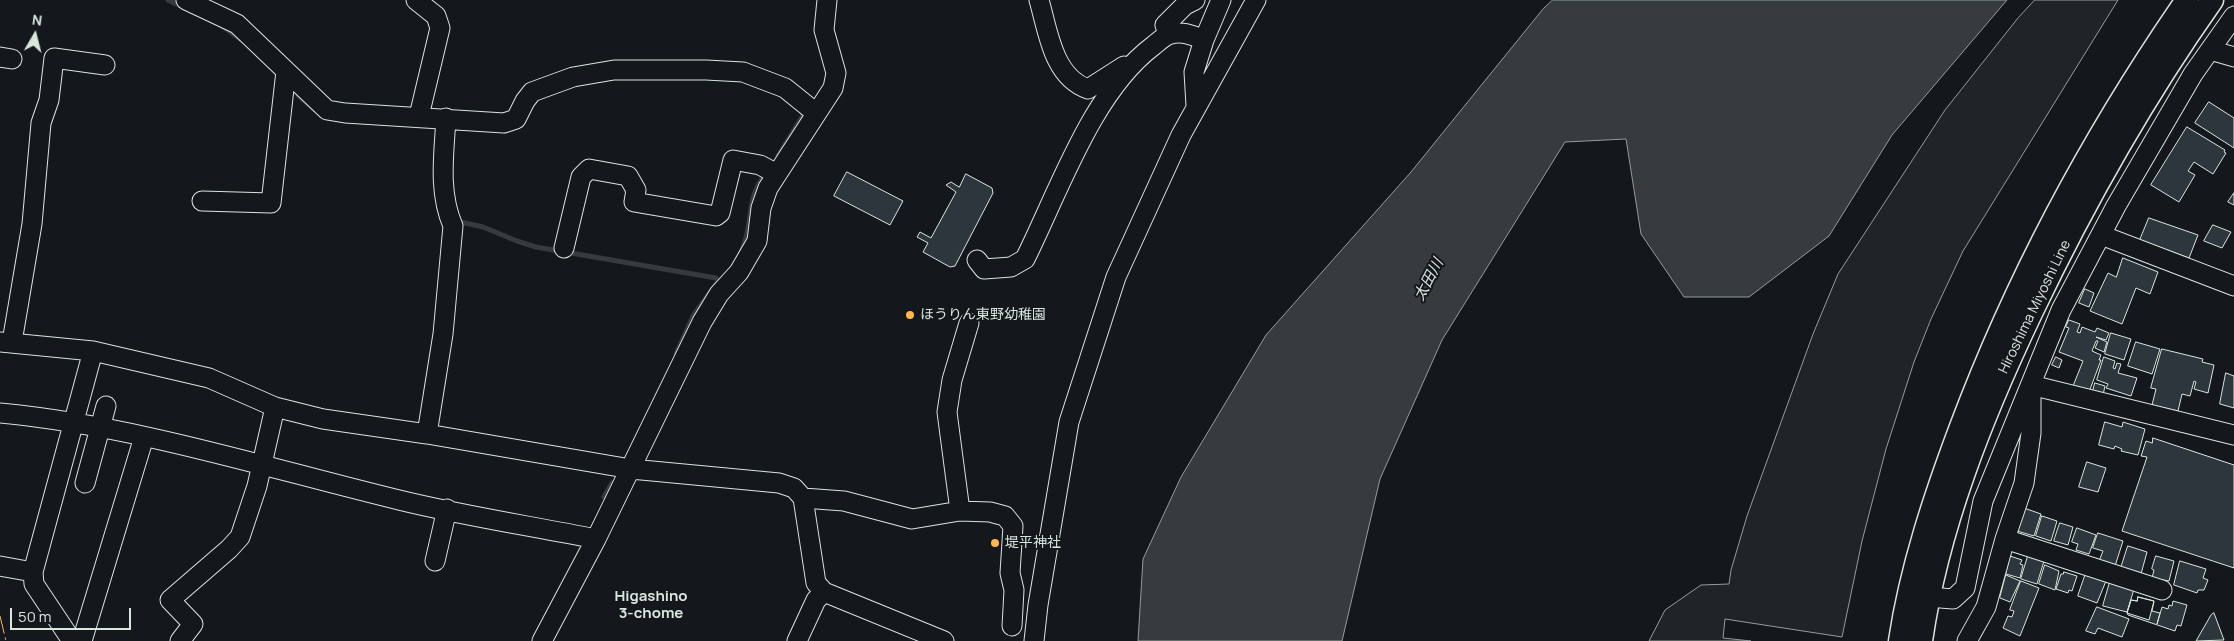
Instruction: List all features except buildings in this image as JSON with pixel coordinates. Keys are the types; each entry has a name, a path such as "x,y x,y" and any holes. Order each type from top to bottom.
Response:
{"main road":[{"name":"Hiroshima Miyoshi Line","path":"1921,641 1919,597 1936,494 1981,374 2009,310 2080,171 2125,93 2187,0"},
{"name":"Hiroshima Miyoshi Line","path":"1900,641 1919,597 1999,382 2042,291 2098,181 2144,103 2212,0"}],"street":[{"path":"186,0 237,24 327,110 345,113 504,122 516,119 532,92 573,77 614,70 706,70 743,72 785,88 816,113"},
{"path":"416,0 436,16 440,28 419,116"},
{"path":"542,641 596,539 702,322 719,294 739,272 757,241 761,208 768,188 833,88 836,73 824,30 827,0"},
{"path":"1039,0 1056,60 1078,85 1088,89 1137,59 1168,35 1185,32 1204,40"},
{"path":"1168,35 1165,25 1185,5 1195,0"},
{"path":"1034,641 1038,605 1069,422 1116,277 1196,106 1256,0"},
{"path":"1196,106 1194,72 1216,2"},
{"path":"1919,597 1953,599 1965,588 1983,501 2061,310 2101,235 2193,74 2234,16"},
{"path":"2210,50 2234,57"},
{"path":"105,64 54,58 49,100 41,124 32,224 6,342 93,351 209,378 275,407 323,419 427,434 631,469 779,483 794,488 803,498 816,583 824,592 944,641"},
{"path":"977,260 984,268 1011,267 1025,259 1086,132 1106,96 1137,59"},
{"path":"202,201 271,203 286,71"},
{"path":"427,434 443,334 453,226 446,210 442,171 446,118"},
{"path":"564,248 580,176 589,169 628,176 636,190 634,202 716,216 720,213 733,160 760,165 777,174"},
{"path":"2101,235 2234,286"},
{"path":"960,511 947,412 952,380 969,323"},
{"path":"72,641 34,584 33,572 93,351"},
{"path":"2031,385 2234,435"},
{"path":"1967,641 1986,607 2005,539 2024,483 2032,433 2031,385"},
{"path":"85,483 106,406"},
{"path":"180,641 193,624 170,600 229,549 240,537 257,486 275,407"},
{"path":"0,413 73,423 144,437 402,501 596,539"},
{"path":"82,641 144,437"},
{"path":"803,498 844,501 912,519 960,511 990,512 1005,516 1013,526 1010,573 1014,590"},
{"path":"435,561 447,509"},
{"path":"2005,539 2162,590"},
{"path":"0,566 33,572"},
{"path":"1012,626 1014,590 1020,567"},
{"path":"797,641 816,600 824,592"}],"shaded area":[{"path":"2035,0 2118,0 1963,251 1931,319 1914,362 1886,449 1862,541 1842,637 1725,619 1723,638 1751,641 1649,641 1665,610 1701,585 1729,584 1731,570 1747,516 1813,334 1838,274 1945,110 2018,18"}],"water":[{"name":"太田川","path":"1553,0 2007,0 1892,135 1829,236 1749,297 1684,297 1641,234 1626,139 1565,142 1442,340 1380,479 1342,641 1138,641 1143,559 1181,477 1266,335 1411,172 1543,9"}],"waterway":[{"path":"168,0 183,7"},
{"path":"222,26 240,39"},
{"path":"298,95 314,109"},
{"path":"778,156 805,112"},
{"path":"741,252 745,243 751,205 762,179"},
{"path":"456,221 483,227 536,247 716,278 719,281"},
{"path":"676,354 693,316 716,284"},
{"path":"604,497 612,483"}],"power":[{"path":"0,616 6,641"}],"place":[{"name":"ほうりん東野幼稚園","path":"910,315"},
{"name":"堤平神社","path":"995,543"}],"district":[{"name":"Higashino 3-chome","path":"651,606"}]}
